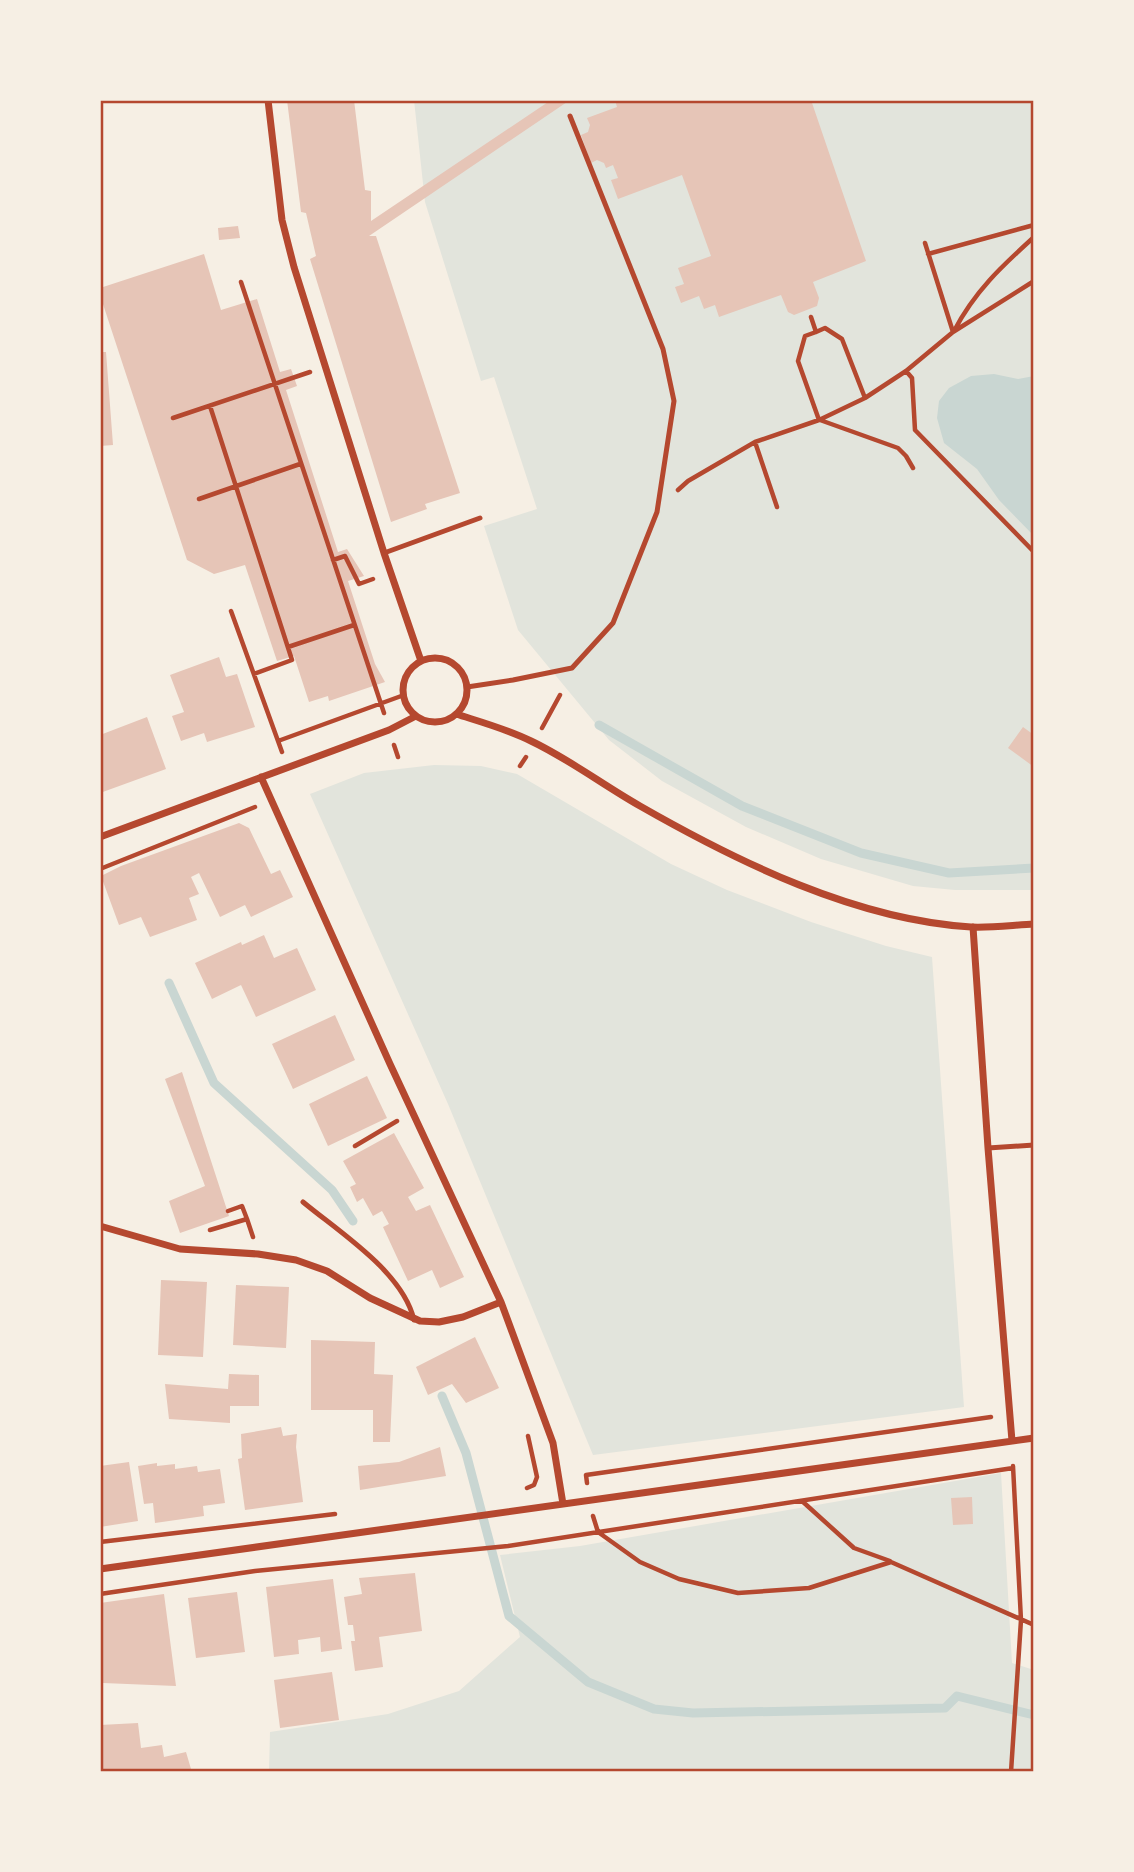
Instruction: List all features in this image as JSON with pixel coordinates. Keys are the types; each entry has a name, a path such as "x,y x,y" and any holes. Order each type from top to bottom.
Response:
{"street":[{"path":"268,100 282,220 294,267 421,661"},
{"path":"431,658 451,662 464,677 467,687 466,697 456,714 447,720 436,722 416,716 404,695 407,675 421,661 431,658"},
{"path":"456,714 534,742 640,806 744,860 822,893 893,916 973,927 1034,923"},
{"path":"100,837 389,730 416,716"},
{"path":"261,777 501,1302 553,1443 563,1504"},
{"path":"973,927 1012,1441"},
{"path":"100,1226 180,1249 258,1254 296,1260 327,1271 370,1298 414,1320 439,1322 463,1317 501,1302"},
{"path":"100,1569 1034,1438"}],"lane":[{"path":"467,687 572,668 613,623 657,512 674,401 663,349 570,116"},
{"path":"384,553 480,518"},
{"path":"988,1148 1034,1145"},
{"path":"303,1202 388,1275 411,1308 414,1320"}],"path":[{"path":"928,254 1034,225"},
{"path":"953,332 968,304 996,272 1034,237"},
{"path":"925,243 953,332"},
{"path":"657,512 688,481 755,442 819,420 865,398 906,371 953,332 1034,281"},
{"path":"241,282 380,703"},
{"path":"811,317 816,332"},
{"path":"819,420 798,361 805,336 825,328 842,340 865,398"},
{"path":"906,371 912,378 915,430 1034,552"},
{"path":"173,418 305,374"},
{"path":"210,406 292,660 254,674"},
{"path":"819,420 898,448 913,468"},
{"path":"755,442 777,507"},
{"path":"200,499 300,464"},
{"path":"332,560 345,556 356,578"},
{"path":"231,611 278,741 404,695"},
{"path":"288,647 354,625"},
{"path":"100,869 271,801"},
{"path":"355,1146 398,1121"},
{"path":"228,1211 242,1206 247,1219"},
{"path":"891,1562 809,1588 738,1593 679,1579 640,1562 598,1532 589,1500 586,1475 980,1419"},
{"path":"100,1594 255,1571 508,1546 1013,1468 1021,1620 1011,1772"},
{"path":"802,1501 854,1548 1034,1625"},
{"path":"100,1542 348,1513"}],"shaded area":[{"path":"414,100 1034,100 1034,890 955,890 913,886 821,859 746,827 662,781 609,740 518,630 484,526 537,509 494,377 481,381 425,202"},
{"path":"994,374 1018,379 1034,376 1034,536 999,500 977,469 944,443 937,418 939,401 949,388 971,376"},
{"path":"434,765 481,766 517,774 671,864 727,890 811,922 886,946 932,957 964,1407 593,1455 448,1104 310,794 364,773"},
{"path":"1001,1473 1012,1663 1034,1670 1034,1772 269,1772 270,1732 388,1714 459,1691 520,1637 500,1555 580,1546"}],"building":[{"path":"287,100 354,100 365,190 371,191 371,221 551,100 570,100 369,236 376,236 460,493 425,504 427,509 391,522 310,259 316,256 306,213 301,212"},
{"path":"615,100 811,100 866,261 813,282 819,298 817,306 794,315 788,312 781,295 719,317 715,305 704,309 699,296 681,303 675,287 684,284 678,268 711,256 682,175 618,199 611,180 618,178 613,165 606,168 604,163 597,160 591,163 581,135 588,132 590,125 587,118 617,107"},
{"path":"238,226 240,238 219,240 218,228"},
{"path":"204,254 221,310 257,299 280,372 291,369 297,386 286,390 338,552 347,549 364,576 348,581 375,664 385,682 329,701 328,696 309,702 294,656 277,661 245,565 214,574 187,560 100,295 100,288"},
{"path":"100,352 106,352 113,445 100,446"},
{"path":"219,657 226,677 237,674 255,727 207,742 204,733 181,741 172,716 184,712 170,675"},
{"path":"147,717 166,769 100,793 100,735"},
{"path":"1023,727 1034,735 1034,767 1008,748"},
{"path":"239,823 249,828 271,874 280,870 293,897 251,917 245,905 220,917 199,873 191,877 199,894 189,898 197,920 150,937 141,917 119,925 101,876 121,866"},
{"path":"264,935 274,958 297,948 316,990 256,1017 241,985 212,999 195,963 241,942 242,945"},
{"path":"335,1015 355,1060 293,1089 272,1044"},
{"path":"182,1072 229,1216 180,1233 169,1201 205,1186 165,1079"},
{"path":"367,1076 387,1118 328,1146 309,1104"},
{"path":"394,1133 424,1188 408,1197 416,1211 430,1205 464,1277 440,1288 432,1270 408,1281 383,1227 389,1224 382,1211 373,1216 363,1198 357,1202 350,1187 356,1184 343,1161"},
{"path":"161,1280 207,1282 203,1357 158,1355"},
{"path":"236,1285 289,1287 286,1348 233,1345"},
{"path":"475,1337 499,1388 466,1403 452,1384 428,1395 416,1367"},
{"path":"311,1340 375,1342 374,1374 393,1375 390,1442 373,1442 373,1410 311,1410"},
{"path":"229,1374 259,1375 259,1406 230,1406 230,1423 169,1419 165,1384 228,1389"},
{"path":"281,1427 283,1436 297,1434 296,1447 303,1502 245,1510 238,1459 242,1458 241,1434"},
{"path":"440,1447 446,1476 360,1490 358,1466 399,1462"},
{"path":"129,1462 138,1521 100,1527 100,1466"},
{"path":"157,1463 157,1466 175,1464 175,1469 197,1466 198,1472 220,1469 225,1503 203,1506 204,1516 155,1523 153,1503 144,1504 138,1466"},
{"path":"972,1497 973,1524 953,1525 951,1498"},
{"path":"415,1573 422,1631 379,1637 383,1667 355,1671 351,1641 355,1641 353,1625 348,1625 344,1597 362,1594 359,1578"},
{"path":"333,1579 342,1649 321,1652 320,1637 298,1640 299,1654 274,1657 266,1587"},
{"path":"237,1592 245,1652 196,1658 188,1598"},
{"path":"164,1594 176,1686 103,1683 100,1661 100,1603"},
{"path":"332,1672 339,1720 280,1728 274,1680"},
{"path":"138,1723 141,1748 162,1745 164,1757 186,1752 191,1769 183,1772 100,1772 100,1725"}],"waterway":[{"path":"599,725 742,806 861,853 949,873 1034,868"},
{"path":"169,983 214,1083 332,1190 353,1221"},
{"path":"442,1396 466,1453 509,1616 588,1682 654,1709 693,1713 945,1708 957,1696 1034,1715"}]}
